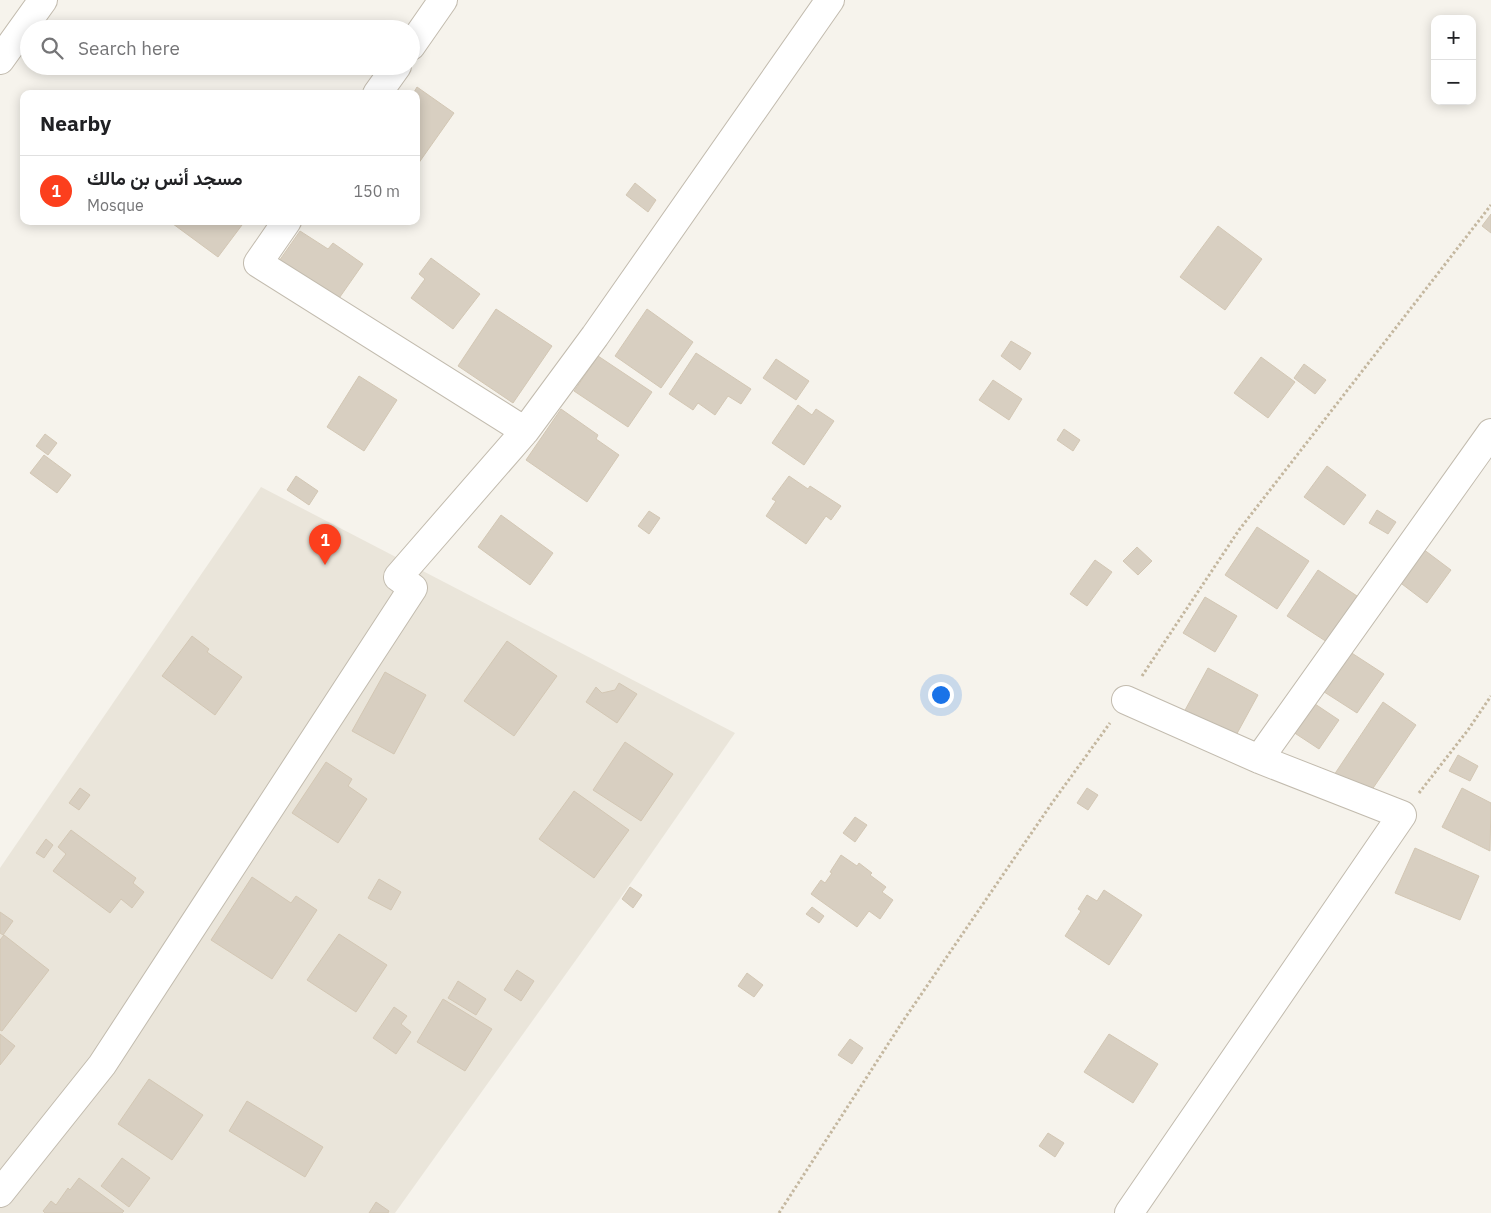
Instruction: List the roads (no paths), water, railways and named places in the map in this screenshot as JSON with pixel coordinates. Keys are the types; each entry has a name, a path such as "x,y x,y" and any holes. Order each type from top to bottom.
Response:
{"street":[{"path":"29,20 44,0"},
{"path":"420,33 444,0"},
{"path":"0,1193 102,1065 413,588 398,576 525,431 595,336 830,0"},
{"path":"0,60 20,33"},
{"path":"380,90 391,75"},
{"path":"284,225 258,263 525,431"},
{"path":"1259,759 1491,433"},
{"path":"1126,700 1259,759 1402,815 1129,1213"}],"place":[{"name":"مسجد أنس بن مالك","path":"325,565"}]}
